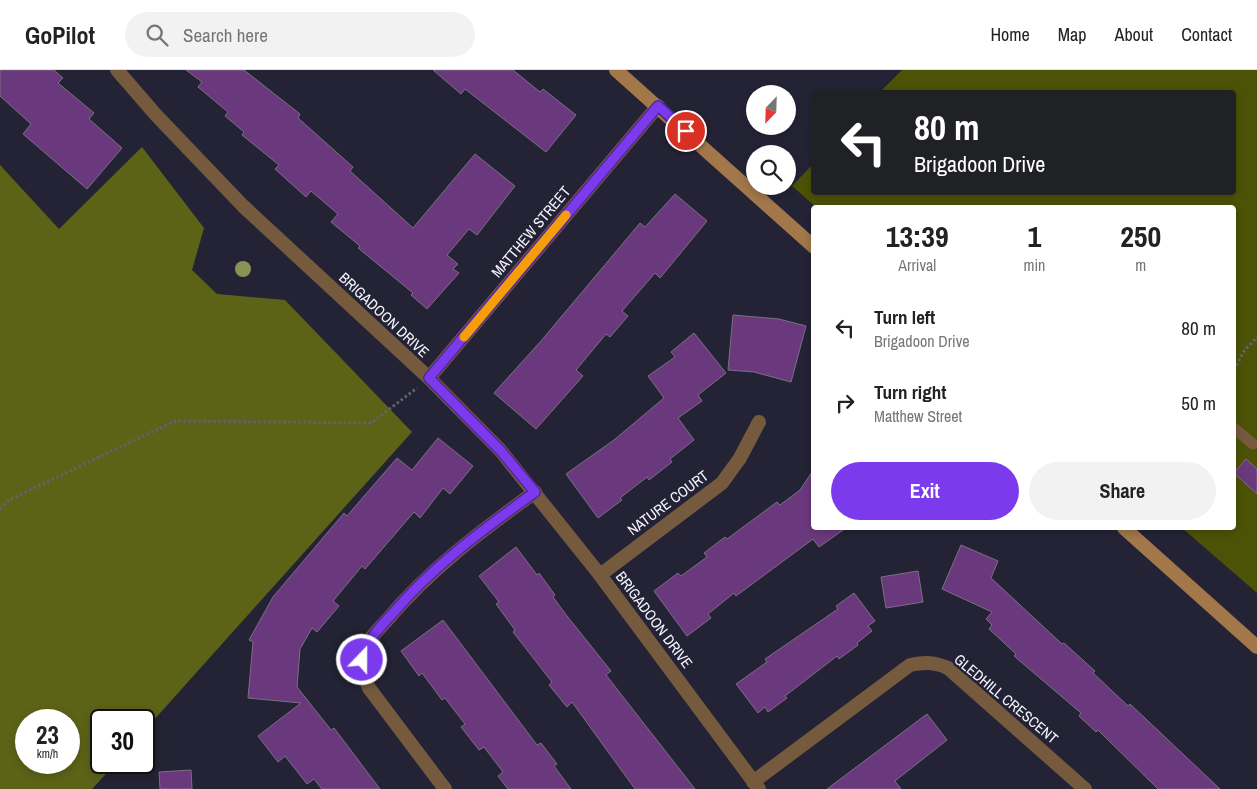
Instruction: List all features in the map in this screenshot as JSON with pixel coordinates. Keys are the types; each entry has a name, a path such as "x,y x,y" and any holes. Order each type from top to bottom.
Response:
{"main road":[{"path":"616,70 811,244"},
{"path":"1126,530 1257,647"}],"street":[{"name":"BRIGADOON DRIVE","path":"117,70 156,116 243,206 429,378 500,450 600,575 756,785"},
{"name":"MATTHEW STREET","path":"429,378 658,106"},
{"name":"NATURE COURT","path":"600,575 722,483 740,458 759,422"},
{"path":"445,789 370,688 363,669 365,649 370,640 398,606 434,570 472,538 535,492"},
{"name":"GLEDHILL CRESCENT","path":"756,785 910,665 924,662 948,668 1085,789"}],"lane":[{"path":"1236,430 1253,444"}],"path":[{"path":"1236,366 1244,351 1257,337"},
{"path":"0,509 9,500 175,421 371,423 429,378"}],"green space":[{"path":"902,70 1257,70 1257,593 1184,530 1236,530 1236,205 814,205 796,190 796,182 811,166 811,195 1236,195 1236,90 882,90"},
{"path":"142,147 204,228 192,270 217,294 285,300 412,432 155,719 155,709 90,709 90,774 106,774 92,789 0,789 0,165 59,229"}],"building":[{"path":"0,70 54,70 63,78 58,83 94,113 89,119 122,148 87,189 23,134 31,124 0,96"},
{"path":"186,70 244,70 300,114 298,118 353,167 350,171 413,228 475,154 515,186 477,235 469,229 447,255 458,264 453,269 459,273 427,309 411,295 413,293 358,248 360,246 331,222 338,214 311,191 306,197 275,169 279,165 242,135 244,132 225,116 228,112 198,87 202,82"},
{"path":"433,70 513,70 540,92 543,89 576,115 546,152 465,89 461,94"},
{"path":"675,194 707,221 660,278 655,273 622,311 628,316 610,337 606,334 576,370 583,376 536,429 494,393 541,341 640,223 645,227"},
{"path":"733,315 779,319 806,326 791,382 754,372 728,370"},
{"path":"694,333 726,373 698,395 702,401 678,418 694,440 670,459 672,462 649,480 647,477 620,498 622,500 598,518 566,474 614,440 664,398 648,376 675,357 671,352"},
{"path":"438,438 473,466 450,494 443,488 420,518 414,512 365,569 362,566 333,601 339,606 317,632 312,628 300,649 297,687 331,730 334,728 380,789 322,789 314,779 307,784 285,756 278,762 258,736 301,703 248,698 253,642 249,640 273,597 344,513 347,516 397,458 412,470"},
{"path":"1246,459 1257,469 1257,494 1236,475 1236,471"},
{"path":"811,474 811,530 843,530 819,547 813,539 736,596 734,593 708,614 711,618 687,636 654,591 678,573 681,576 707,557 704,553 725,537 727,539 777,502 780,505 800,490"},
{"path":"961,545 998,561 991,578 1062,644 1064,643 1095,671 1093,673 1128,706 1130,704 1220,789 1158,789 1098,730 1096,732 1079,716 1081,713 1014,656 1016,654 989,629 992,625 986,619 992,612 942,589"},
{"path":"516,547 537,575 539,573 555,595 553,597 611,671 606,675 695,789 635,789 572,702 567,707 549,685 552,682 513,632 515,630 496,604 499,602 479,576"},
{"path":"918,571 923,602 886,608 881,577"},
{"path":"854,593 875,621 868,626 872,631 857,643 858,645 839,659 837,656 785,696 787,698 768,712 765,707 758,713 736,684 767,662 765,659 838,609 836,606"},
{"path":"443,620 537,745 541,743 557,764 554,766 571,789 508,789 498,776 503,772 484,747 479,750 461,727 465,724 445,698 442,700 422,673 419,676 401,651"},
{"path":"927,714 947,740 895,781 901,789 827,789"},
{"path":"191,770 192,789 160,789 159,772"}],"slow traffic":[{"path":"464,337 566,215"}],"route":[{"path":"362,660 370,640 398,606 434,570 472,538 535,492 500,450 456,403 429,378 658,106 686,131"}]}
